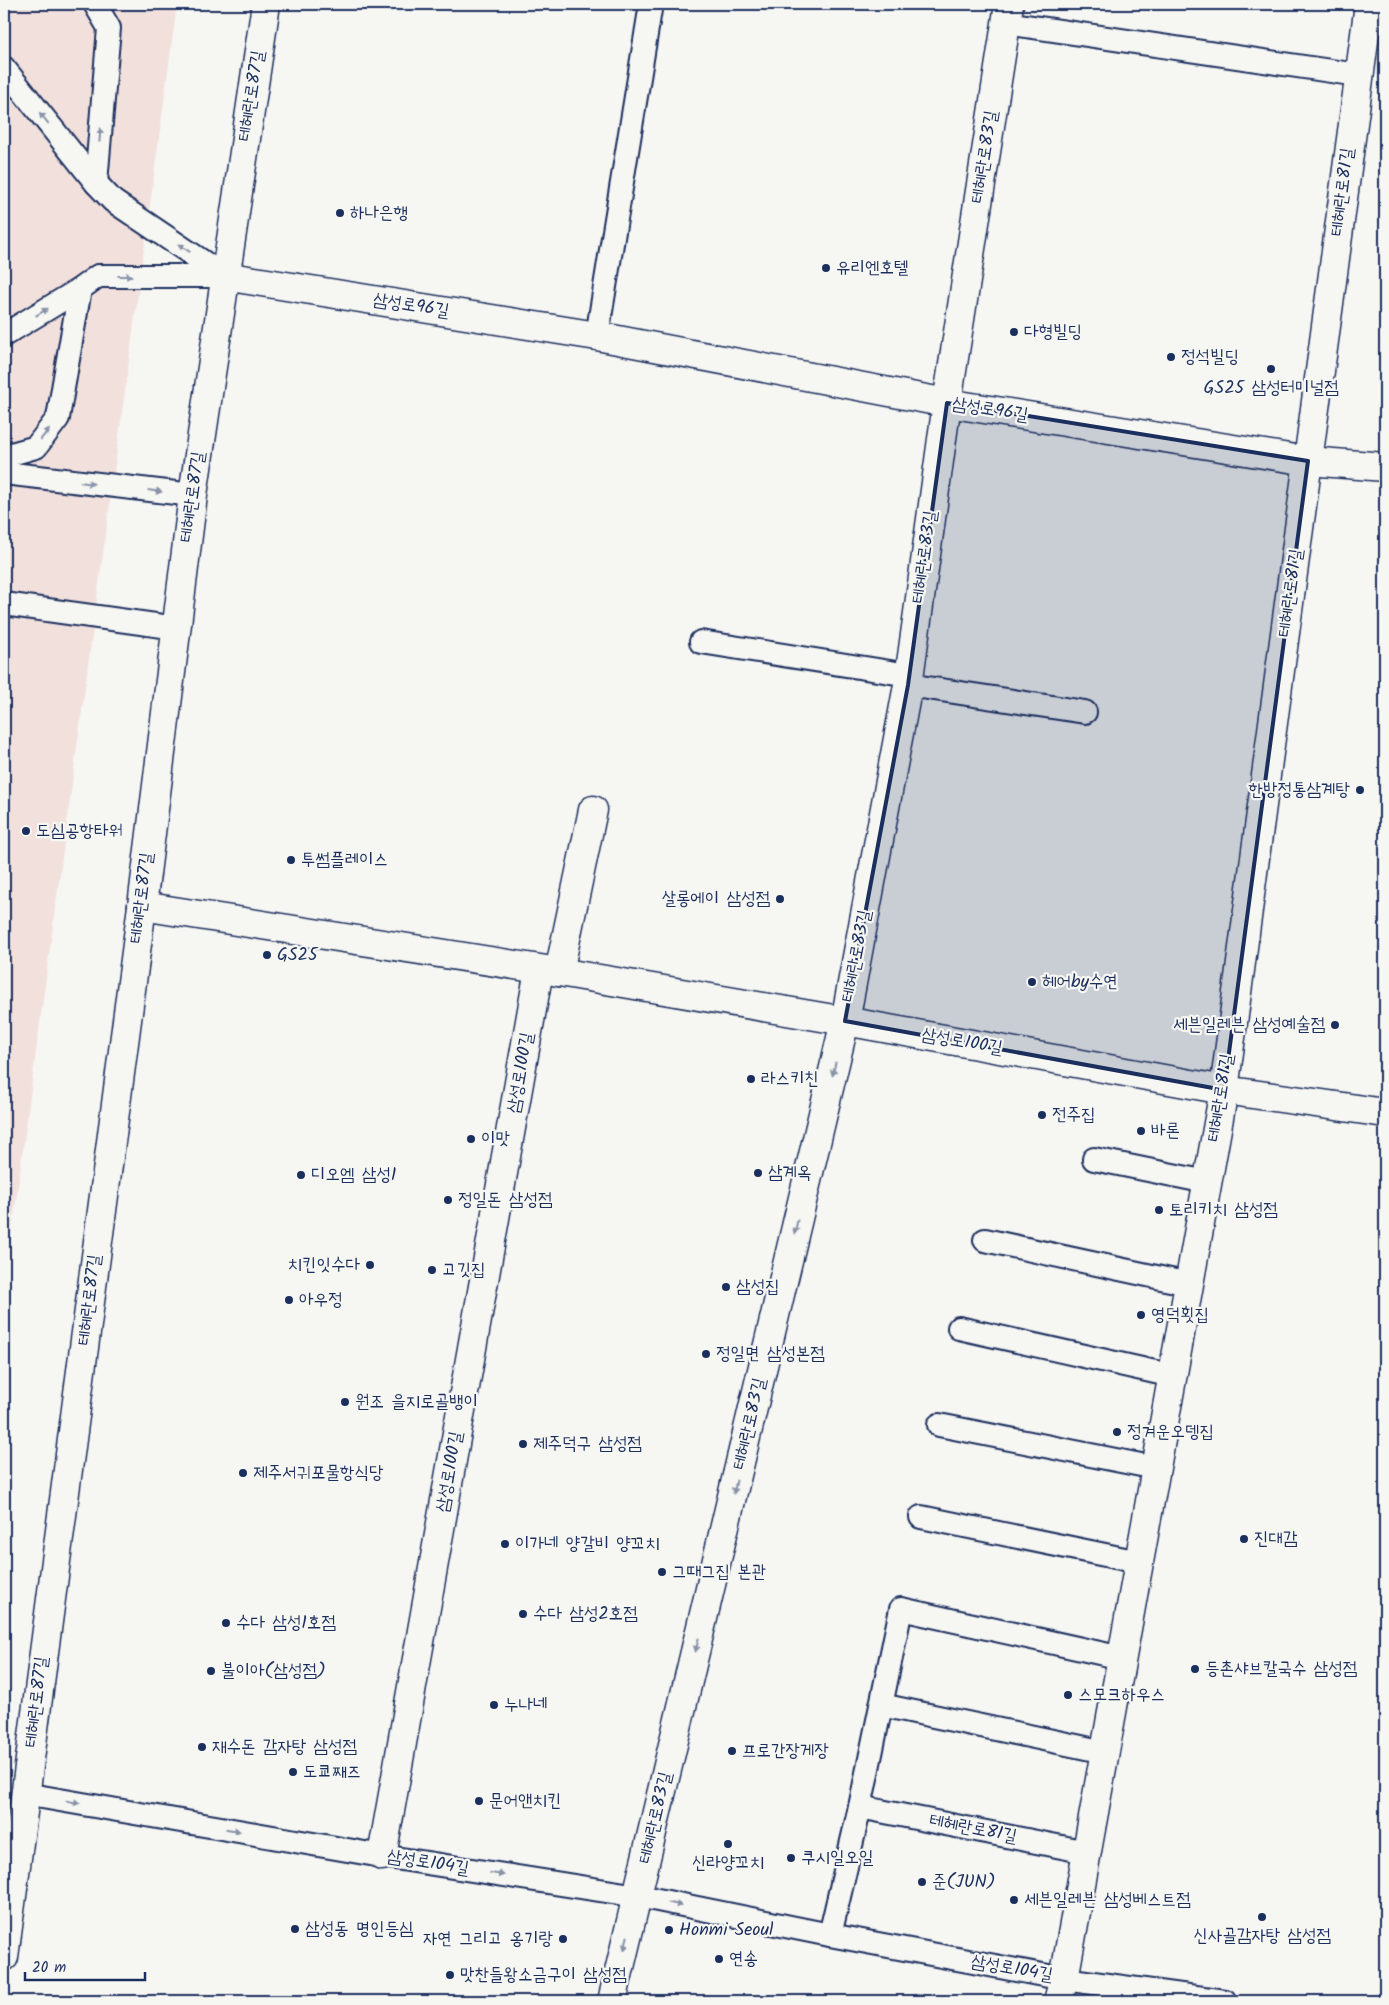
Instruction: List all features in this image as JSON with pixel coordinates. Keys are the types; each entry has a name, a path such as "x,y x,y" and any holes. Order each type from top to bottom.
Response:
{"street":[{"name":"테헤란로87길","path":"4,1957 142,906 193,495 224,276 266,4"},
{"name":"테헤란로81길","path":"1061,1990 1224,1090 1369,4"},
{"name":"테헤란로83길","path":"612,2001 845,1021 908,680 1007,13"},
{"name":"삼성로96길","path":"224,276 597,336 948,403 1308,461 1385,467"},
{"path":"549,971 593,810"},
{"name":"삼성로100길","path":"142,906 549,971 845,1021 1224,1090 1385,1114"},
{"name":"삼성로100길","path":"382,1856 549,971"}],"lane":[{"path":"94,4 109,28 96,183"},
{"path":"597,336 651,4"},
{"path":"1007,13 1358,76"},
{"path":"4,68 96,183 113,200 224,276"},
{"path":"4,335 98,276 224,276"},
{"path":"4,456 36,446 58,418 80,289"},
{"path":"4,473 193,495"},
{"path":"4,604 176,628"},
{"path":"701,642 1085,712"},
{"path":"1094,1159 1207,1182"},
{"path":"986,1240 1189,1284"},
{"path":"959,1328 1172,1376"},
{"path":"939,1425 1156,1468"},
{"path":"921,1517 1139,1562"},
{"path":"830,1936 860,1807 901,1609 1122,1658"},
{"path":"881,1705 1105,1752"},
{"name":"삼성로104길","path":"25,1794 382,1856 638,1896 830,1936 1061,1990 1226,2001"},
{"name":"테헤란로81길","path":"860,1807 1087,1852"}],"highlighted area":[{"path":"947,403 1308,461 1224,1090 845,1021 908,685"}],"shaded area":[{"path":"4,4 177,4 4,1289"}],"place":[{"name":"하나은행","path":"340,213"},
{"name":"유리엔호텔","path":"826,268"},
{"name":"다형빌딩","path":"1014,332"},
{"name":"정석빌딩","path":"1171,357"},
{"name":"GS25 삼성터미널점","path":"1271,369"},
{"name":"한방정통삼계탕","path":"1360,790"},
{"name":"도심공항타워","path":"26,831"},
{"name":"투썸플레이스","path":"291,860"},
{"name":"살롱에이 삼성점","path":"780,899"},
{"name":"GS25","path":"267,955"},
{"name":"헤어by수연","path":"1032,982"},
{"name":"세븐일레븐 삼성예술점","path":"1335,1025"},
{"name":"라스키친","path":"751,1079"},
{"name":"전주집","path":"1042,1115"},
{"name":"바론","path":"1141,1131"},
{"name":"이맛","path":"471,1139"},
{"name":"삼계옥","path":"758,1173"},
{"name":"디오엠 삼성1","path":"301,1175"},
{"name":"정일돈 삼성점","path":"448,1200"},
{"name":"토리키치 삼성점","path":"1159,1210"},
{"name":"치킨잇수다","path":"370,1265"},
{"name":"고깃집","path":"432,1270"},
{"name":"삼성집","path":"726,1287"},
{"name":"아우정","path":"289,1300"},
{"name":"영덕횟집","path":"1141,1315"},
{"name":"정일면 삼성본점","path":"706,1354"},
{"name":"원조 을지로골뱅이","path":"345,1402"},
{"name":"정겨운오뎅집","path":"1117,1432"},
{"name":"제주덕구 삼성점","path":"523,1444"},
{"name":"제주서귀포물항식당","path":"243,1473"},
{"name":"진대감","path":"1244,1539"},
{"name":"이가네 양갈비 양꼬치","path":"505,1544"},
{"name":"그때그집 본관","path":"662,1572"},
{"name":"수다 삼성2호점","path":"523,1614"},
{"name":"수다 삼성1호점","path":"226,1623"},
{"name":"등촌샤브칼국수 삼성점","path":"1195,1669"},
{"name":"불이아(삼성점)","path":"211,1671"},
{"name":"스모크하우스","path":"1068,1695"},
{"name":"누나네","path":"494,1705"},
{"name":"재수돈 감자탕 삼성점","path":"202,1747"},
{"name":"프로간장게장","path":"732,1751"},
{"name":"도쿄째즈","path":"293,1772"},
{"name":"문어앤치킨","path":"479,1801"},
{"name":"신라양꼬치","path":"728,1844"},
{"name":"쿠시일오일","path":"791,1858"},
{"name":"준(JUN)","path":"922,1882"},
{"name":"세븐일레븐 삼성베스트점","path":"1014,1900"},
{"name":"신사골감자탕 삼성점","path":"1262,1917"},
{"name":"삼성동 명인등심","path":"295,1929"},
{"name":"Honmi Seoul","path":"669,1930"},
{"name":"자연 그리고 옹기랑","path":"563,1939"},
{"name":"연송","path":"719,1959"},
{"name":"맛찬들왕소금구이 삼성점","path":"450,1975"}]}
